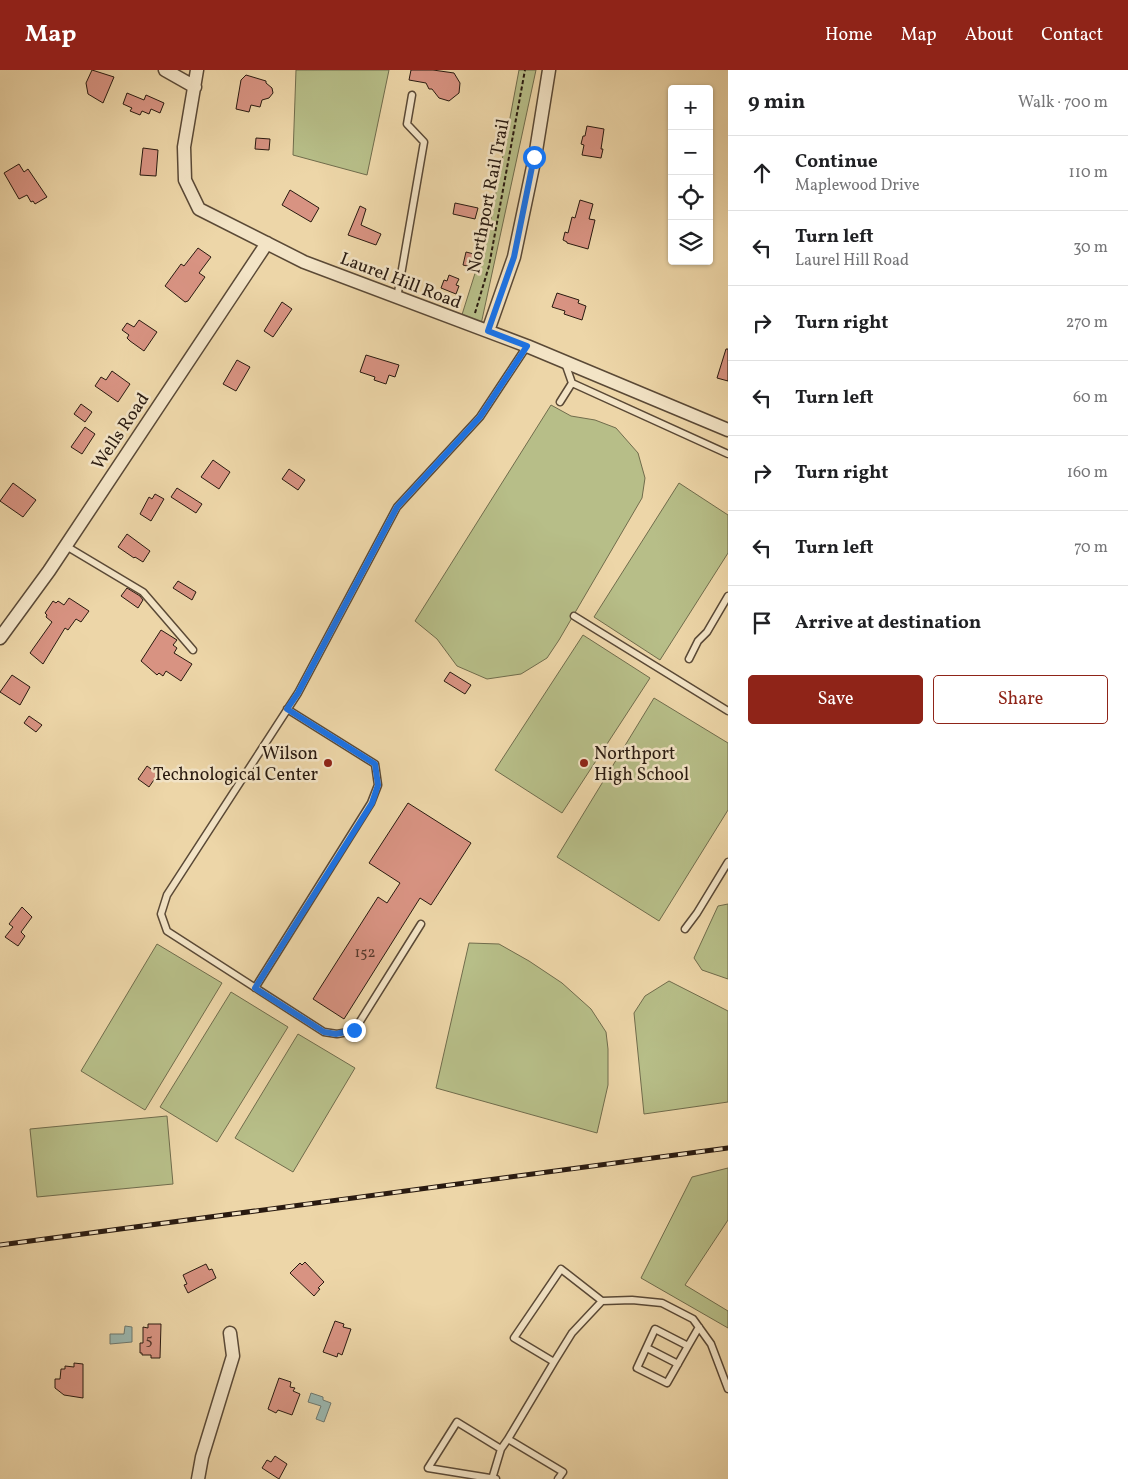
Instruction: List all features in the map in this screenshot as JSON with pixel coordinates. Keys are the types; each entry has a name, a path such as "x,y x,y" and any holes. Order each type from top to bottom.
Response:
{"street":[{"path":"165,70 194,87"},
{"name":"Laurel Hill Road","path":"198,70 184,147 185,180 199,209 304,262 527,346 728,430"},
{"path":"488,331 514,257 549,70"},
{"name":"Wells Road","path":"0,638 18,616 66,546 267,243"},
{"path":"198,1479 202,1457 234,1356 230,1333"}],"lane":[{"path":"397,298 424,142 407,124 412,95"},
{"path":"422,924 354,1030 336,1034 324,1032 167,931 161,914 166,895 298,693 397,507 480,417 527,346"},
{"path":"565,362 572,383 728,454"},
{"path":"560,402 572,383"},
{"path":"66,546 144,592 192,650"},
{"path":"688,659 698,641 707,632 728,596"},
{"path":"574,616 728,711"},
{"path":"255,988 372,803 378,785 375,764 287,709"},
{"path":"685,929 728,862"},
{"path":"554,1362 514,1338 561,1269 602,1301 632,1300 662,1303 693,1319 711,1344 728,1389"},
{"path":"501,1449 457,1422 428,1468 494,1479 501,1449 572,1333 602,1301"},
{"path":"688,1346 655,1329 637,1368 666,1384 678,1364 699,1327"},
{"path":"647,1348 678,1364"},
{"path":"508,1439 562,1472 558,1479"}],"path":[{"name":"Northport Rail Trail","path":"471,325 489,266 526,70"}],"green space":[{"path":"296,70 389,70 367,175 293,155"},
{"path":"519,70 536,70 480,329 460,321 489,229"},
{"path":"551,405 571,416 595,420 616,428 638,453 645,478 642,498 547,658 521,674 487,679 457,666 437,639 415,621"},
{"path":"679,483 728,515 728,553 660,660 594,617"},
{"path":"583,635 650,678 562,813 495,770"},
{"path":"654,698 728,743 728,810 659,921 557,857"},
{"path":"728,904 728,979 702,970 694,958 718,906"},
{"path":"469,943 499,944 562,983 591,1009 606,1032 608,1049 608,1085 597,1133 436,1088"},
{"path":"157,944 222,983 145,1110 81,1071"},
{"path":"669,981 728,1011 728,1102 644,1114 634,1013 645,996"},
{"path":"231,992 288,1027 217,1142 160,1107"},
{"path":"298,1034 355,1068 293,1172 235,1138"},
{"path":"167,1116 173,1184 37,1197 30,1129"},
{"path":"728,1168 728,1220 685,1285 728,1311 728,1328 641,1278 692,1177"}],"water":[{"path":"125,1326 132,1327 132,1342 110,1344 110,1334 124,1334"},
{"path":"311,1393 323,1397 323,1400 331,1403 324,1422 316,1419 321,1406 308,1402"}],"building":[{"path":"92,70 114,77 103,103 88,94 86,83"},
{"path":"411,70 433,70 454,73 460,83 459,93 449,101 439,98 432,89 429,89 426,83 409,80"},
{"path":"246,75 266,81 272,88 273,93 269,98 262,100 260,107 251,105 249,112 236,109 241,80"},
{"path":"127,93 144,100 146,95 164,103 160,113 151,109 149,114 142,111 140,115 130,111 132,108 123,104"},
{"path":"587,126 604,129 601,158 582,155 584,145 581,144"},
{"path":"256,138 270,139 269,150 255,149"},
{"path":"143,148 158,150 156,176 140,175"},
{"path":"19,164 24,172 28,169 47,197 35,204 33,201 31,202 27,195 19,199 4,173"},
{"path":"290,190 319,208 311,222 282,205"},
{"path":"580,200 593,204 589,219 595,220 588,249 563,240 565,232 568,233 572,217 575,218"},
{"path":"455,203 478,208 475,219 453,214"},
{"path":"360,206 366,209 361,225 381,234 376,245 348,235"},
{"path":"198,248 211,257 199,273 205,277 188,301 185,302 165,286 181,264 184,266"},
{"path":"466,252 478,255 475,268 463,265"},
{"path":"449,275 459,279 456,285 459,286 456,294 441,288 444,280 447,281"},
{"path":"557,293 579,300 578,303 586,306 582,320 564,314 565,311 552,307"},
{"path":"282,302 292,309 273,337 264,331"},
{"path":"139,320 157,332 144,351 130,341 127,338 129,335 122,330 127,323 134,327"},
{"path":"726,349 728,349 728,381 717,378"},
{"path":"366,355 399,365 395,377 389,375 386,384 374,380 375,377 360,372"},
{"path":"237,360 250,367 236,391 223,384"},
{"path":"112,371 130,384 118,402 95,386 101,377 106,380"},
{"path":"81,404 92,412 85,422 74,414"},
{"path":"85,427 95,434 82,454 71,447"},
{"path":"213,460 230,472 219,489 201,477"},
{"path":"289,469 305,480 298,490 282,479"},
{"path":"13,483 36,500 23,517 0,501"},
{"path":"177,488 202,504 196,513 171,497"},
{"path":"155,494 164,499 151,521 140,514 149,497 152,499"},
{"path":"127,534 150,551 143,562 118,547"},
{"path":"178,581 196,592 192,600 173,588"},
{"path":"127,588 143,600 138,608 121,596"},
{"path":"69,598 89,611 81,622 76,619 68,630 65,628 43,664 30,653 52,622 46,617 45,613 53,601 56,603 58,601 64,605"},
{"path":"161,630 177,640 173,645 177,648 174,653 192,664 181,681 166,671 163,676 159,673 157,675 141,661"},
{"path":"450,672 471,685 465,694 444,681"},
{"path":"12,675 30,687 20,705 0,692"},
{"path":"29,716 42,725 36,732 24,723"},
{"path":"147,766 158,774 149,787 138,779"},
{"path":"408,803 471,843 431,905 420,898 344,1019 313,999 378,897 387,903 400,883 369,863"},
{"path":"22,907 32,917 21,932 25,936 18,946 5,937 13,927 9,924"},
{"path":"305,1262 324,1282 314,1296 290,1273 300,1263 302,1265"},
{"path":"206,1264 209,1270 212,1269 216,1278 188,1293 184,1285 187,1284 183,1275"},
{"path":"335,1321 344,1324 343,1327 351,1329 342,1355 338,1353 337,1357 323,1352"},
{"path":"148,1324 161,1324 160,1358 151,1358 151,1355 142,1355 140,1353 140,1343 143,1343 143,1327 148,1328"},
{"path":"74,1363 83,1364 83,1398 64,1395 55,1388 55,1379 60,1379 61,1369 65,1369 65,1366 74,1367"},
{"path":"279,1378 291,1382 290,1387 295,1388 293,1391 300,1394 292,1415 278,1410 276,1413 268,1409"},
{"path":"275,1456 287,1464 279,1479 262,1468 267,1460 271,1462"}],"railway":[{"path":"0,1245 728,1148"}],"place":[{"name":"Wilson Technological Center","path":"328,763"},
{"name":"Northport High School","path":"584,763"}],"route":[{"path":"354,1030 336,1034 324,1032 255,988 372,803 378,785 375,764 287,709 298,693 397,507 480,417 527,346 488,331 514,257 534,157"}]}
